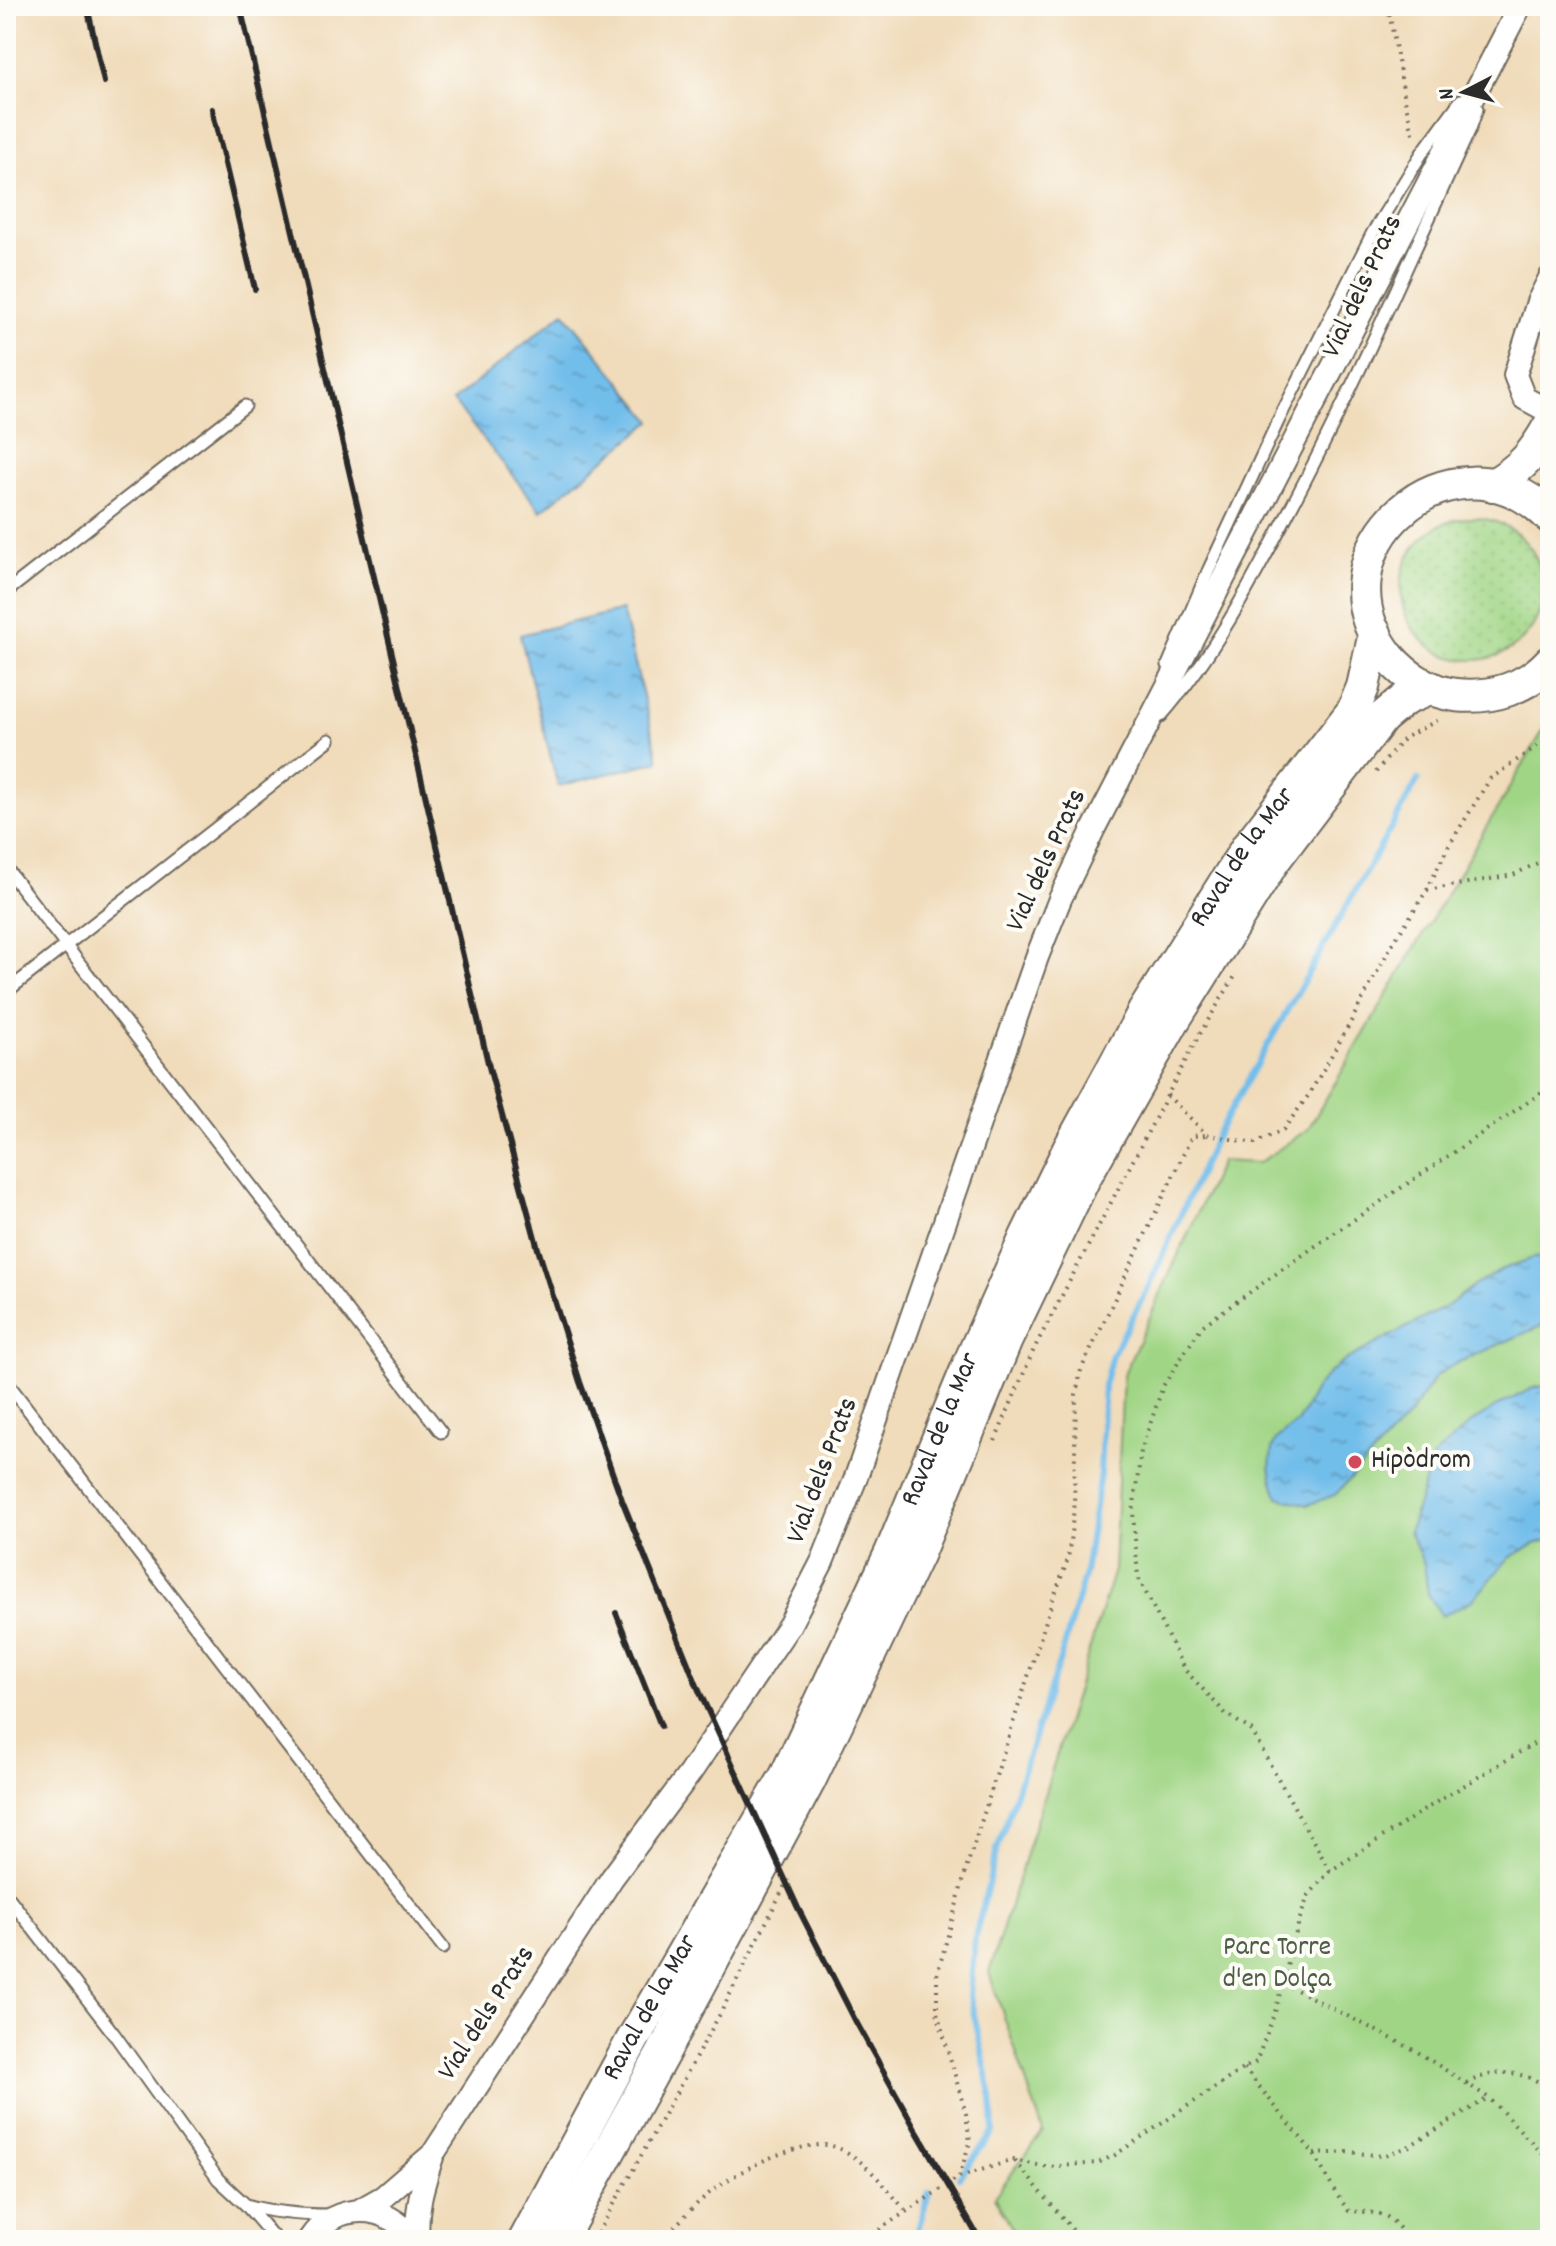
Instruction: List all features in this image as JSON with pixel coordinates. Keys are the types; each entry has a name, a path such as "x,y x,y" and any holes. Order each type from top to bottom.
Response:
{"street":[{"name":"Vial dels Prats","path":"416,2240 416,2215 433,2154 612,1878 690,1773 759,1672 790,1624 822,1562 855,1480 1060,899 1520,6"},
{"path":"1550,278 1538,302 1515,375 1524,398 1550,412"},
{"path":"1493,485 1523,466 1550,425"},
{"name":"Raval de la Mar","path":"1550,517 1526,497 1493,485 1460,483 1428,492 1406,505 1388,523 1372,552 1366,576 1366,601 1382,648 1403,672 1431,688 1451,695 1493,695 1531,679 1550,662"},
{"name":"Raval de la Mar","path":"525,2240 633,2039 786,1776 891,1553 970,1362 1069,1149 1145,1010 1248,846 1353,711 1363,687 1375,633"},
{"name":"Raval de la Mar","path":"560,2240 809,1781 918,1553 1006,1340 1092,1165 1172,1023 1274,860 1382,718 1405,699 1431,688"},
{"name":"Vial dels Prats","path":"309,2240 325,2222 383,2197 433,2154"},
{"name":"Vial dels Prats","path":"349,2212 374,2212 388,2217 416,2240"}],"lane":[{"name":"Vial dels Prats","path":"1140,741 1174,649 1279,419 1372,234 1422,153 1496,51"},
{"path":"6,592 245,406"},
{"path":"6,992 329,740"},
{"path":"6,868 441,1432"},
{"path":"6,1381 443,1948"},
{"path":"6,1894 114,2034 218,2179 276,2240"},
{"name":"Vial dels Prats","path":"246,2205 271,2212 302,2215 349,2212"}],"path":[{"path":"1388,6 1406,105 1415,140 1422,153"},
{"path":"1376,773 1404,738 1435,720 1450,721"},
{"path":"959,2177 970,2142 966,2114 937,2012 937,1975 968,1863 1068,1559 1074,1508 1076,1394 1081,1370 1192,1136 1207,1135 1255,1143 1283,1130 1308,1096 1390,948 1490,779 1550,737"},
{"path":"1427,890 1513,875 1550,857"},
{"path":"992,1447 1034,1349 1199,1035 1239,970"},
{"path":"1330,1871 1251,1730 1226,1714 1184,1669 1138,1577 1133,1512 1141,1451 1163,1386 1202,1326 1550,1087"},
{"path":"1167,1095 1207,1135"},
{"path":"867,2240 959,2177 1013,2160 1048,2167 1098,2163 1115,2155 1256,2062 1275,2012 1308,1896 1330,1871 1550,1734"},
{"path":"594,2240 720,2014 792,1872"},
{"path":"1283,1983 1416,2051 1489,2098 1542,2153 1550,2169"},
{"path":"1244,2068 1314,2154 1349,2211 1380,2213 1394,2220 1408,2240"},
{"path":"1466,2083 1485,2074 1521,2074 1550,2088"},
{"path":"1314,2154 1350,2152 1381,2156 1406,2148 1489,2098"},
{"path":"664,2240 719,2183 757,2163 795,2149 827,2145 850,2155 877,2176 906,2211"},
{"path":"1013,2160 1081,2240"},
{"path":"1529,2240 1550,2217"}],"green space":[{"path":"1472,518 1499,523 1522,539 1538,562 1543,589 1538,616 1522,639 1499,655 1472,660 1445,655 1422,639 1406,616 1401,589 1406,562 1422,539 1445,523"},
{"name":"Parc Torre d'en Dolça","path":"1550,719 1550,2240 1019,2240 994,2197 1043,2131 989,1973 1114,1570 1123,1376 1221,1161 1259,1163 1308,1129"}],"water":[{"path":"564,312 652,421 541,511 453,401"},
{"path":"622,610 659,761 558,786 520,635"},
{"path":"1550,1257 1550,1322 1437,1375 1407,1418 1335,1495 1307,1505 1278,1497 1270,1466 1272,1449 1276,1440 1298,1421 1316,1388 1329,1373 1347,1359 1449,1305 1503,1269 1533,1258"},
{"path":"1550,1385 1550,1539 1509,1558 1473,1600 1442,1616 1428,1594 1424,1564 1409,1532 1433,1457 1467,1426 1495,1407 1533,1388"}],"waterway":[{"path":"959,2177 994,2131 992,2098 970,1996 975,1937 996,1853 1064,1647 1085,1573 1100,1473 1104,1385 1112,1355 1147,1290 1216,1136 1418,780"},
{"path":"915,2240 929,2192"}],"railway":[{"path":"87,6 104,82"},
{"path":"240,6 489,1067 538,1249 580,1382 622,1500 700,1693 798,1908 855,2020 980,2240"},
{"path":"212,109 255,289"},
{"path":"616,1613 661,1726"}],"place":[{"name":"Hipòdrom","path":"1355,1462"}]}
